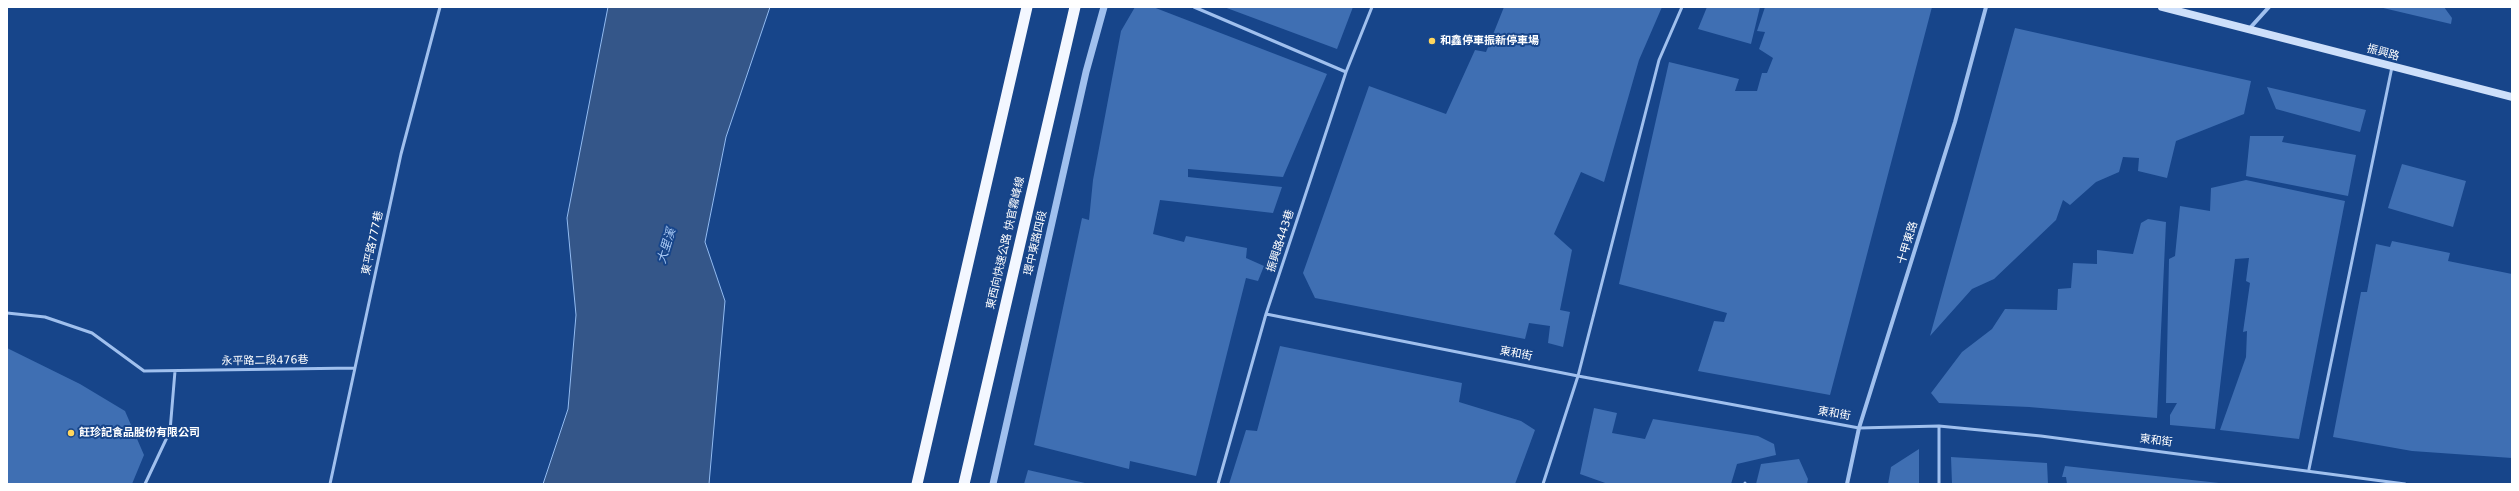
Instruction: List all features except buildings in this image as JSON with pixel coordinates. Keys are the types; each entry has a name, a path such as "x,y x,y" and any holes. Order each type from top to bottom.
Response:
{"highway":[{"path":"917,484 1027,7"},
{"name":"東西向快速公路 快官霧峰線","path":"964,484 1075,7"}],"main road":[{"name":"振興路","path":"2162,7 2250,28 2392,67 2512,97"}],"street":[{"name":"環中東路四段","path":"993,484 1086,72 1104,7"},
{"name":"十甲東路","path":"1847,484 1859,428 1955,122 1986,7"},
{"path":"2250,28 2269,7"}],"lane":[{"name":"東平路777巷","path":"330,484 401,154 440,7"},
{"path":"1194,7 1346,72"},
{"name":"振興路443巷","path":"1218,484 1266,314 1346,72 1372,7"},
{"path":"1543,484 1578,376 1659,60 1682,7"},
{"path":"2309,469 2392,67"},
{"name":"永平路二段476巷","path":"7,313 45,317 92,333 144,371 356,368"},
{"name":"東和街","path":"1266,314 1578,376 1859,428 1939,426 2041,436 2309,469 2405,484"},
{"path":"145,484 170,431 175,371"},
{"path":"1939,426 1939,484"}],"water":[{"name":"大里溪","path":"608,7 770,7 726,137 705,242 725,301 709,484 543,484 568,409 576,315 567,218"}],"place":[{"name":"和鑫停車振新停車場","path":"1432,41"},
{"name":"飪珍記食品股份有限公司","path":"71,433"}]}
